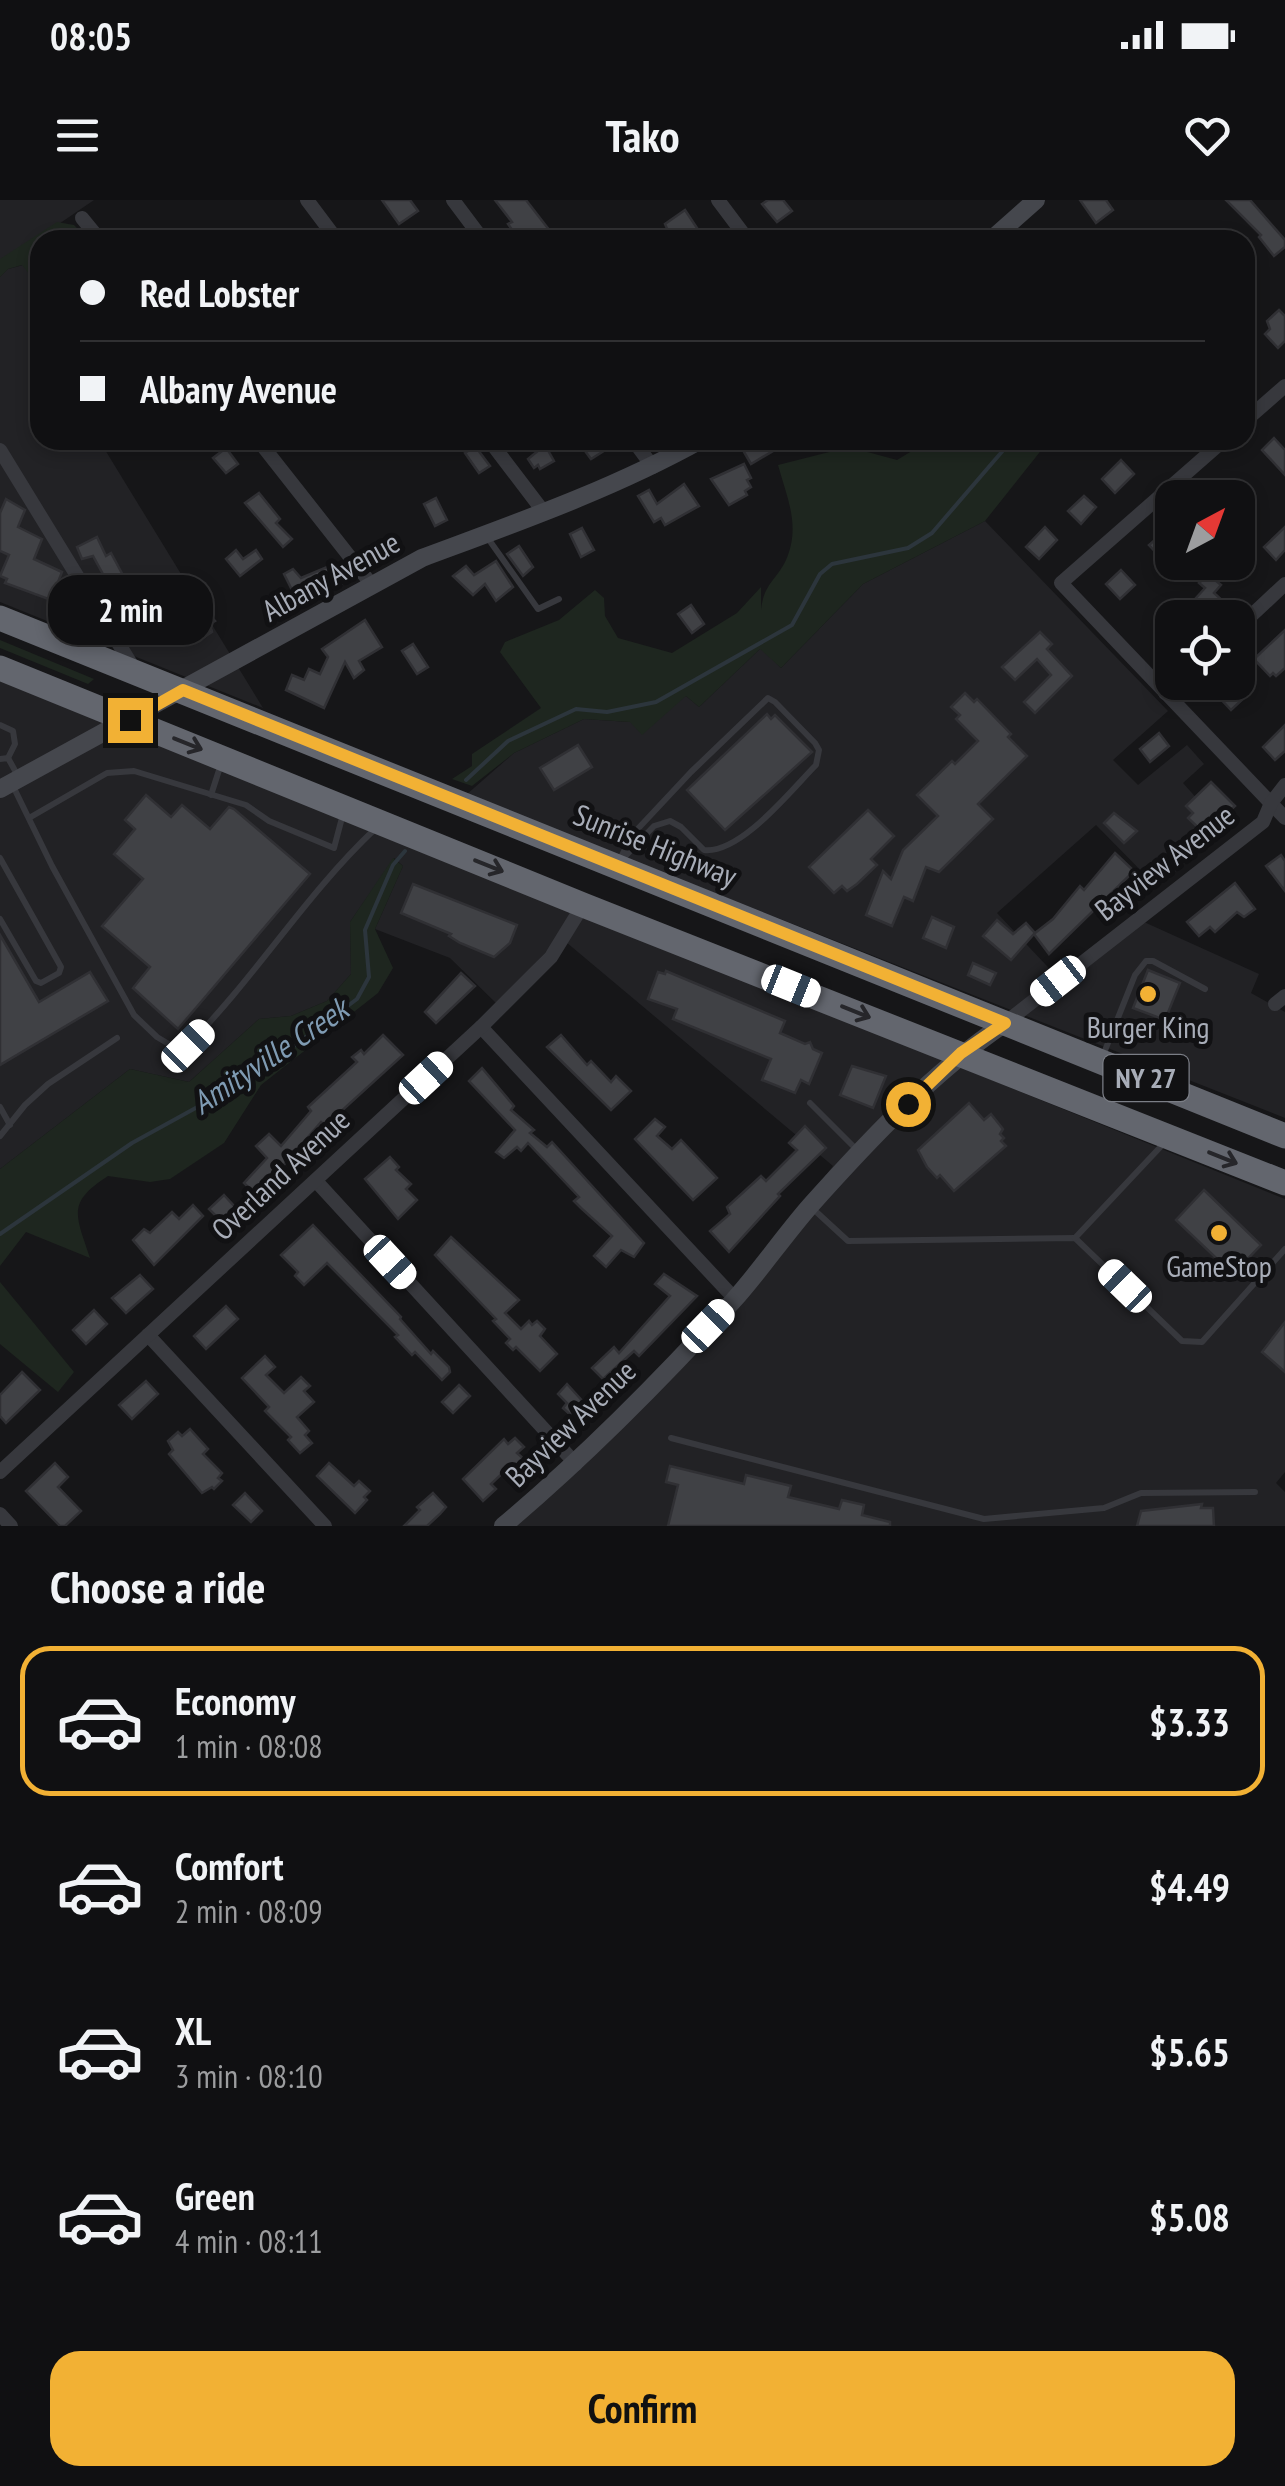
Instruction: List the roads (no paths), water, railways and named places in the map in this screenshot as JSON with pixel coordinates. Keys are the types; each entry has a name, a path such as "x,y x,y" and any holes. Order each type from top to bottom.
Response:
{"highway":[{"name":"Sunrise Highway","path":"0,618 1285,1136"},
{"name":"NY 27","path":"0,668 1285,1183"}],"street":[{"path":"307,200 330,230"},
{"path":"453,200 476,230"},
{"path":"718,200 740,230"},
{"path":"1002,230 1036,200"},
{"path":"82,218 92,230"},
{"path":"1255,412 1285,386"},
{"path":"0,450 137,672"},
{"path":"266,450 372,585"},
{"path":"496,450 542,511"},
{"path":"640,450 652,466"},
{"name":"Albany Avenue","path":"10,784 422,558 486,536 682,450"},
{"name":"Bayview Avenue","path":"1155,683 1061,583 1213,450"},
{"path":"1255,612 1285,584"},
{"name":"Bayview Avenue","path":"503,1526 576,1464 734,1299 810,1206 961,1053 1264,822 1272,803 1171,700"},
{"path":"1285,785 1272,803 1285,818"},
{"name":"Overland Avenue","path":"0,1472 482,1027 551,956 584,905"},
{"path":"482,1027 734,1299"},
{"path":"316,1181 576,1464"},
{"path":"148,1335 325,1526"},
{"path":"0,1514 11,1526"}],"lane":[{"path":"486,536 538,609 559,600"},
{"path":"763,700 775,702 815,743 816,765 743,837 725,848 704,850 670,821 654,826 617,866 633,834 763,700"},
{"path":"0,726 14,731 15,744 4,759 10,784 52,866 134,1015 156,1037 172,1046 188,1046 211,1022 347,856 381,822"},
{"path":"210,795 223,758"},
{"path":"29,818 107,773 134,771 246,805 269,821 347,856"},
{"path":"334,848 344,808"},
{"path":"0,858 61,967 59,973 42,983 36,981 0,919"},
{"path":"1102,1060 1135,975 1146,961 1153,961 1205,990"},
{"path":"0,1136 24,1104 117,1038"},
{"path":"810,1103 860,1154"},
{"path":"0,1108 10,1125"},
{"path":"1075,1238 1170,1137"},
{"path":"810,1206 848,1241 1075,1238 1182,1341 1202,1342 1285,1248"},
{"path":"671,1438 984,1519 1104,1508 1142,1493 1255,1492"}],"waterway":[{"name":"Amityville Creek","path":"466,780 508,741 576,709 607,712 656,702 792,625 820,574 832,564 908,548 932,533 1003,450"},
{"name":"Amityville Creek","path":"0,1234 132,1143 252,1077 357,999 369,977 365,930 393,865 405,851"}],"place":[{"name":"Burger King","path":"1148,994"},
{"name":"GameStop","path":"1219,1233"}]}
